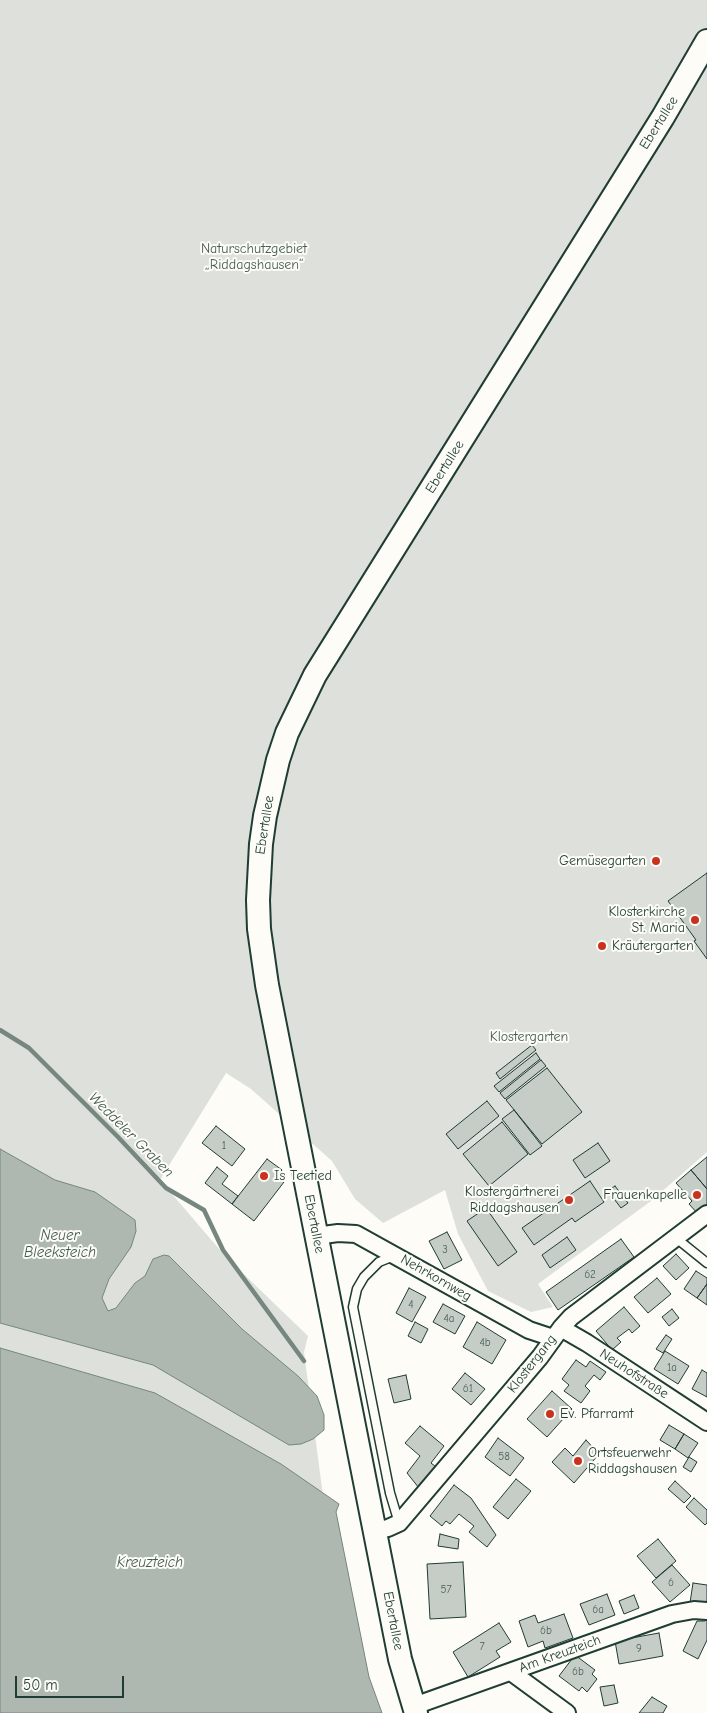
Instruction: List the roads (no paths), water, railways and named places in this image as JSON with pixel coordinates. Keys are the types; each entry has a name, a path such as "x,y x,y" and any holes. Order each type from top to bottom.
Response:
{"main road":[{"name":"Ebertallee","path":"415,1709 400,1659 266,985 259,929 258,881 260,844 270,788 278,760 298,707 328,653 663,117 707,41"}],"street":[{"name":"Klostergang","path":"399,1523 540,1357 571,1317 707,1214"},
{"name":"Nehrkornweg","path":"316,1236 338,1233 356,1234 397,1255 529,1330 557,1333"},
{"name":"Neuhofstraße","path":"557,1333 587,1343 707,1422"},
{"path":"375,1531 399,1523"},
{"name":"Am Kreuzteich","path":"415,1709 672,1614 694,1610 707,1611"},
{"path":"511,1672 567,1713"}],"lane":[{"path":"676,1238 707,1263"},
{"path":"397,1255 379,1262 364,1277 357,1289 353,1307 390,1493 399,1523"}],"water":[{"name":"Neuer Bleeksteich","path":"0,1149 55,1180 95,1192 135,1220 136,1231 131,1247 109,1279 102,1298 108,1311 116,1308 135,1283 145,1276 153,1259 164,1255 169,1256 242,1329 298,1376 317,1396 324,1415 324,1430 313,1439 301,1444 289,1445 153,1365 0,1323"},
{"name":"Kreuzteich","path":"0,1348 155,1393 281,1464 339,1504 336,1512 369,1677 382,1713 0,1713"}],"waterway":[{"name":"Weddeler Graben","path":"0,1030 29,1048 166,1188 204,1210 223,1250 304,1361"}],"place":[{"name":"Gemüsegarten","path":"656,861"},
{"name":"Klosterkirche St. Maria","path":"695,920"},
{"name":"Kräutergarten","path":"602,946"},
{"name":"Is Teetied","path":"264,1176"},
{"name":"Frauenkapelle","path":"697,1195"},
{"name":"Klostergärtnerei Riddagshausen","path":"569,1200"},
{"name":"Ev. Pfarramt","path":"550,1414"},
{"name":"Ortsfeuerwehr Riddagshausen","path":"578,1461"}],"park label":[{"name":"Naturschutzgebiet „Riddagshausen“","path":"254,258"},
{"name":"Klostergarten","path":"529,1037"}]}
